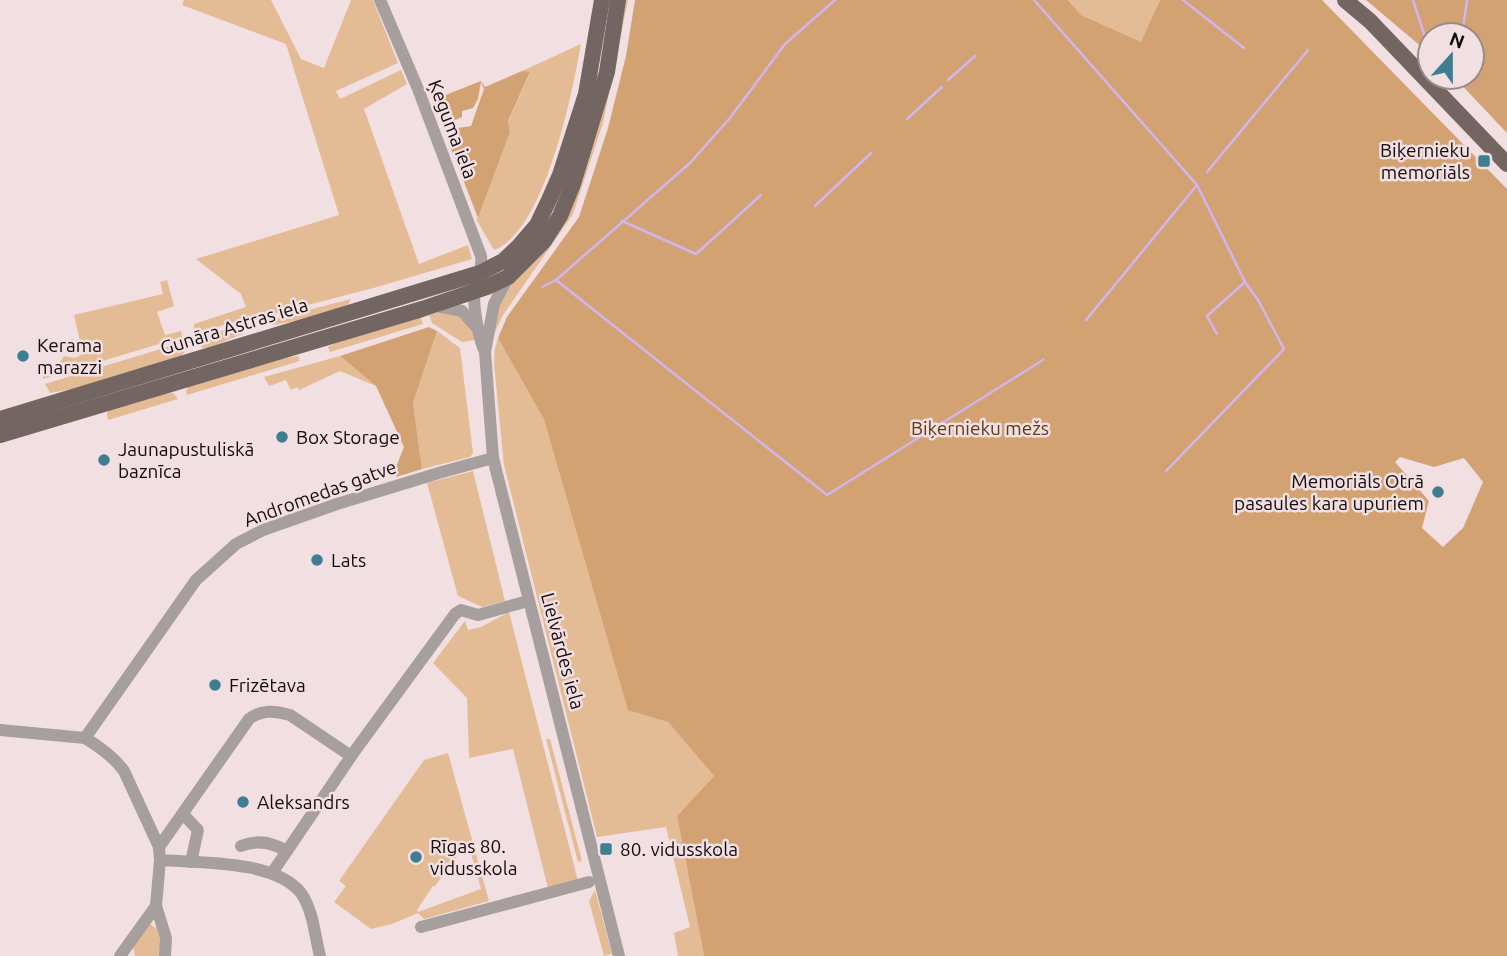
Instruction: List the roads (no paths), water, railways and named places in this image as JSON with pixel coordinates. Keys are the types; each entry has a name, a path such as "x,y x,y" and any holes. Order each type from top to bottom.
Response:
{"main road":[{"path":"480,284 537,225 550,200 586,94 603,0"},
{"name":"Lielvārdes iela","path":"480,284 509,277 544,241 560,216 607,72 618,0"},
{"path":"1345,0 1370,21 1507,164"},
{"name":"Gunāra Astras iela","path":"0,435 376,314 433,305 480,284"},
{"name":"Gunāra Astras iela","path":"0,419 480,284"}],"street":[{"name":"Ķeguma iela","path":"380,0 418,89 481,256 480,284"},
{"name":"Lielvārdes iela","path":"509,277 499,293 490,321 485,352 493,458 619,956"},
{"path":"480,284 490,321"},
{"name":"Lielvārdes iela","path":"480,284 480,331 485,352"},
{"path":"433,305 462,311 480,331"},
{"name":"Andromedas gatve","path":"85,738 196,580 236,544 263,530 337,505 493,458"},
{"path":"272,873 351,757 455,614 461,610 478,615 528,601"},
{"path":"165,956 166,938 156,906 160,854 183,814 249,719 256,714 279,712 290,715 351,757"},
{"path":"0,730 85,738 117,762 160,854 191,863 259,869 272,873 300,892 308,906 320,956"},
{"path":"183,814 198,830 191,863"},
{"path":"241,846 251,842 275,845 286,850"},
{"path":"421,927 589,882"},
{"path":"120,956 156,906"}],"waterway":[{"path":"542,287 556,280 690,163 730,118 785,44 835,0"},
{"path":"1034,0 1197,185 1245,282"},
{"path":"1183,0 1244,48"},
{"path":"1413,0 1420,21"},
{"path":"1464,21 1467,0"},
{"path":"1207,172 1308,50"},
{"path":"948,80 975,56"},
{"path":"907,119 942,87"},
{"path":"815,206 871,153"},
{"path":"1086,320 1197,185"},
{"path":"622,221 696,254 761,195"},
{"path":"556,280 827,495 1043,360"},
{"path":"1166,471 1284,349 1258,300 1245,282 1207,316 1217,334"}],"place":[{"name":"Biķernieku memoriāls","path":"1484,161"},
{"name":"Kerama marazzi","path":"23,356"},
{"name":"Box Storage","path":"282,437"},
{"name":"Jaunapustuliskā baznīca","path":"104,460"},
{"name":"Memoriāls Otrā pasaules kara upuriem","path":"1438,492"},
{"name":"Lats","path":"317,560"},
{"name":"Frizētava","path":"215,685"},
{"name":"Aleksandrs","path":"243,802"},
{"name":"80. vidusskola","path":"606,849"},
{"name":"Rīgas 80. vidusskola","path":"416,857"}],"park label":[{"name":"Biķernieku mežs","path":"980,428"}]}
